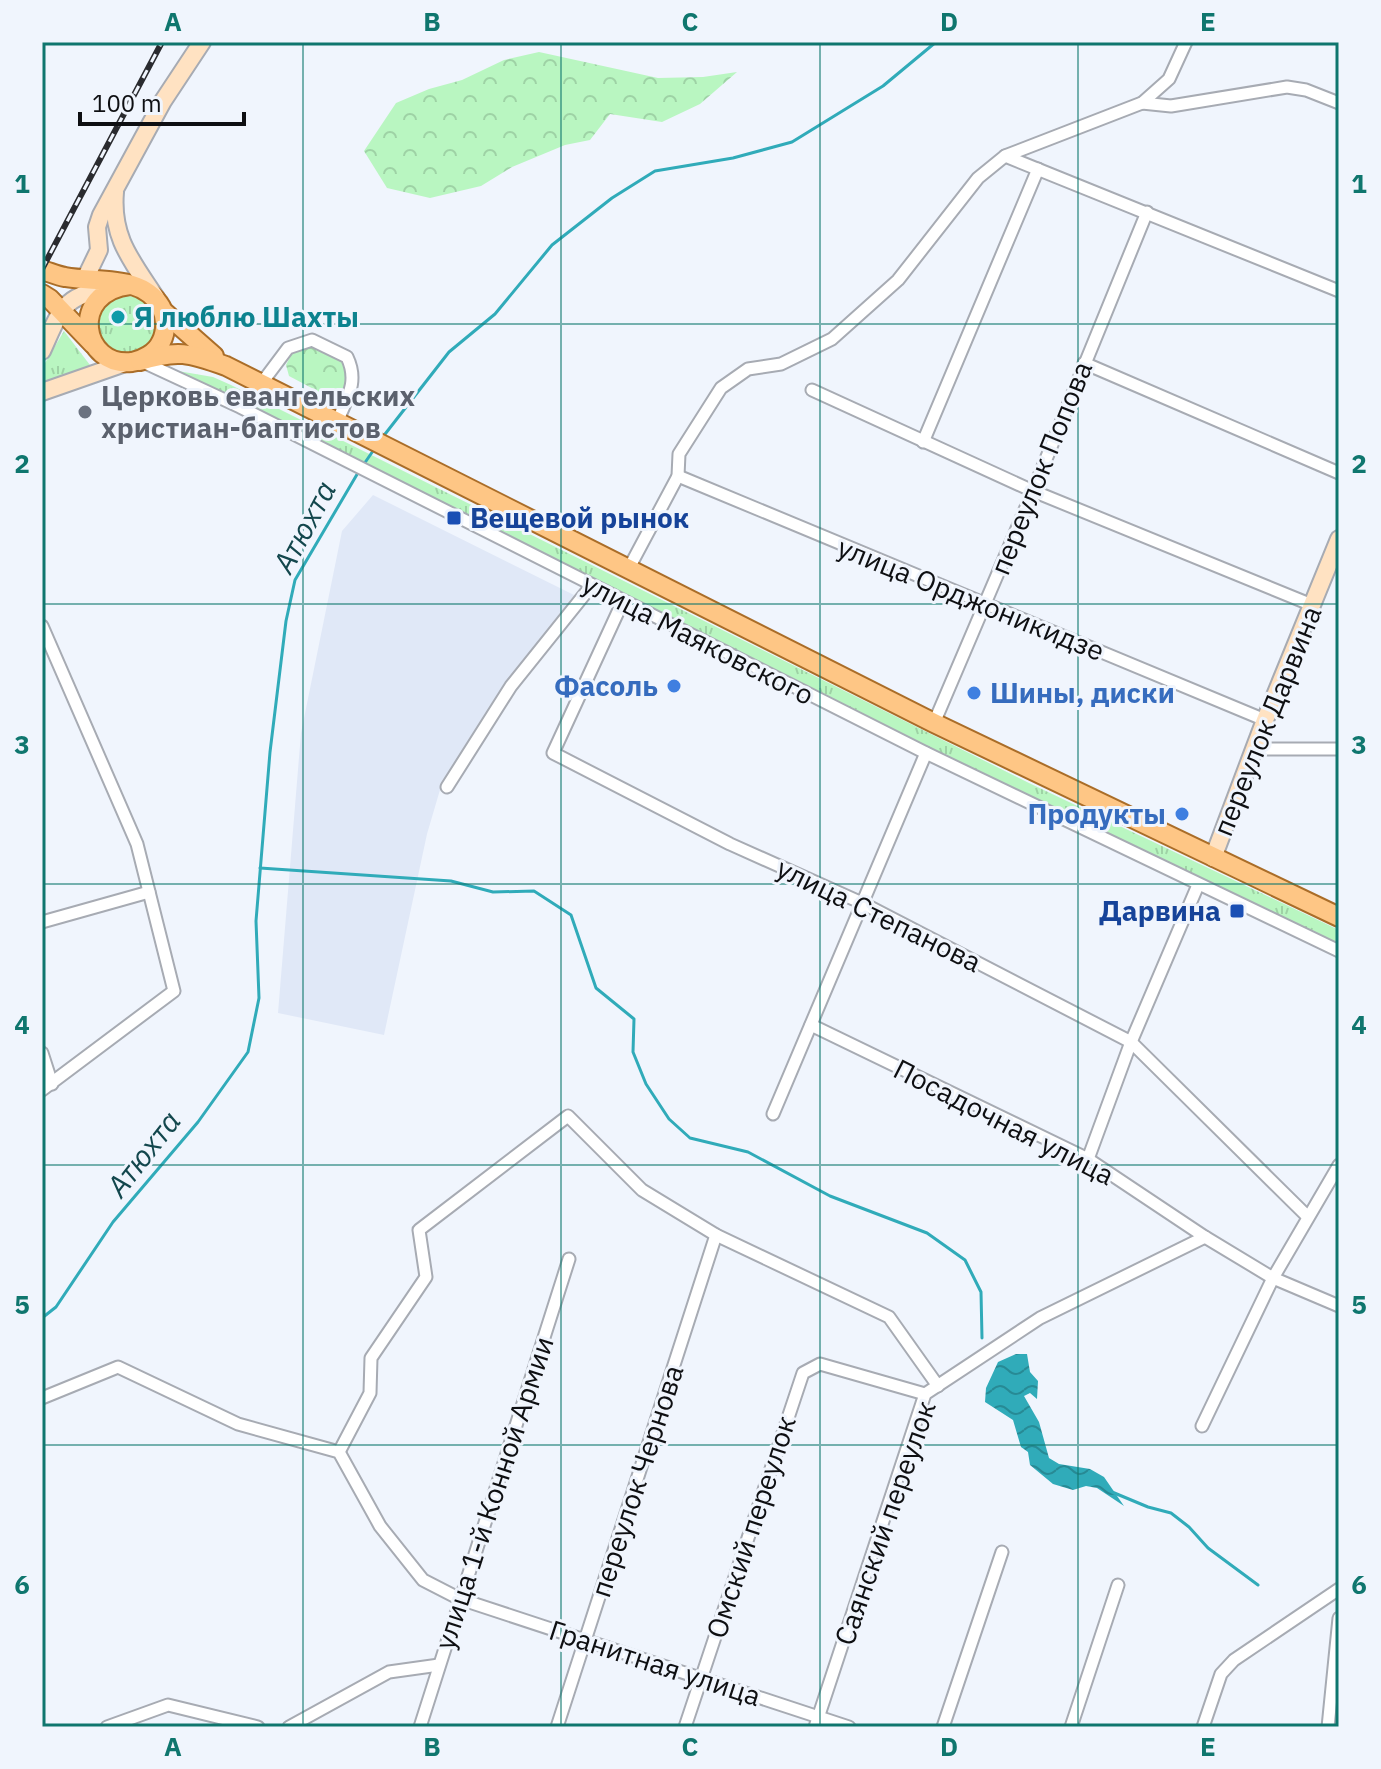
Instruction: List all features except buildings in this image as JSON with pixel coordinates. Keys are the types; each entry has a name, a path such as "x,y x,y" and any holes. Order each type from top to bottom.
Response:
{"main road":[{"path":"42,270 66,277 108,280 122,286 144,289 160,305 166,326 161,342 153,353 132,362 110,359 42,294"},
{"path":"97,349 90,336 88,322 92,307 101,294 122,286"},
{"name":"улица Маяковского","path":"160,305 226,366"},
{"name":"улица Маяковского","path":"132,362 173,352 191,354 226,366 934,723 1339,917"}],"street":[{"path":"85,279 99,250 97,227 101,215 163,101 202,42"},
{"path":"629,568 678,476 679,454 721,388 748,369 781,364 832,339 898,280 978,178 1005,156 1142,103 1169,79 1186,42"},
{"path":"1142,103 1171,106 1287,87 1306,90 1339,103"},
{"path":"1005,156 1339,291"},
{"path":"923,442 1038,169"},
{"path":"116,188 115,226 122,245 160,305"},
{"name":"переулок Попова","path":"934,723 1147,212"},
{"path":"42,351 60,310 77,297 122,286"},
{"path":"261,384 288,348 312,340 347,357 354,372 343,425"},
{"path":"42,392 132,362"},
{"name":"улица Маяковского","path":"132,362 190,382 926,753 1339,951"},
{"path":"1084,363 1339,473"},
{"path":"812,390 1033,491 1312,605"},
{"name":"улица Орджоникидзе","path":"678,476 1265,720"},
{"name":"переулок Дарвина","path":"1213,858 1339,539"},
{"path":"447,787 511,686 592,585"},
{"name":"улица Степанова","path":"623,601 553,753 730,844 862,903 1131,1042 1308,1217"},
{"path":"42,626 137,844 174,991 47,1087 42,1053"},
{"path":"1254,749 1339,749"},
{"path":"773,1114 926,753"},
{"path":"1088,1159 1131,1042 1198,885"},
{"path":"42,922 149,892"},
{"name":"Посадочная улица","path":"811,1025 1088,1159 1273,1278"},
{"path":"42,1398 118,1367 238,1424 339,1452 370,1393 371,1358 426,1277 419,1230 568,1116 642,1190 716,1235 889,1317 938,1386"},
{"path":"1202,1426 1273,1278 1339,1165"},
{"name":"переулок Чернова","path":"557,1727 716,1235"},
{"name":"Саянский переулок","path":"817,1722 925,1394 1040,1318 1205,1237"},
{"name":"улица 1-й Конной Армии","path":"420,1727 569,1259"},
{"path":"1273,1278 1339,1306"},
{"name":"Омский переулок","path":"685,1727 803,1373 820,1364 925,1394"},
{"name":"Гранитная улица","path":"339,1452 380,1526 423,1580 460,1599 701,1678 817,1722 849,1727"},
{"path":"943,1727 1002,1552"},
{"path":"1071,1727 1118,1585"},
{"path":"1203,1727 1221,1674 1234,1660 1339,1589"},
{"path":"1328,1727 1339,1618"},
{"path":"289,1727 389,1672 439,1665"},
{"path":"107,1727 168,1705 258,1727"}],"shaded area":[{"path":"373,495 574,595 507,682 442,783 427,834 384,1035 278,1013 301,733 342,531"}],"green space":[{"path":"539,52 658,78 703,77 737,72 700,104 662,122 610,114 590,140 565,145 512,167 481,186 430,198 387,188 364,151 396,103 462,80 504,60"},
{"path":"127,296 148,304 156,325 148,346 127,354 106,346 98,325 106,304"},
{"path":"64,331 93,369 42,384 42,368"},
{"path":"312,344 341,358 352,373 340,403 289,376 286,365 293,351"},
{"path":"178,371 213,377 231,385 1029,783 1339,930 1339,944 1022,795"}],"water":[{"path":"1016,1354 1027,1354 1030,1372 1038,1381 1037,1399 1030,1393 1024,1396 1039,1422 1049,1458 1059,1464 1090,1469 1104,1477 1124,1506 1097,1488 1086,1486 1073,1490 1053,1484 1030,1465 1028,1452 1021,1447 1013,1420 985,1402 986,1388 998,1362"}],"waterway":[{"name":"Атюхта","path":"382,438 449,352 495,314 552,245 612,198 655,171 733,158 792,142 883,86 936,42"},
{"name":"Атюхта","path":"364,464 375,448"},
{"name":"Атюхта","path":"42,1318 56,1307 113,1222 198,1122 248,1052 259,998 256,921 270,752 286,621 295,580 359,471"},
{"path":"260,868 451,881 493,892 534,891 571,915 596,988 634,1019 633,1052 646,1084 669,1119 690,1138 748,1152 830,1196 927,1233 965,1260 981,1292 982,1338"},
{"path":"1112,1492 1171,1513 1208,1548 1258,1585"}],"railway":[{"path":"42,269 162,42"}],"place":[{"name":"Я люблю Шахты","path":"118,317"},
{"name":"Церковь евангельских христиан-баптистов","path":"85,412"},
{"name":"Вещевой рынок","path":"454,518"},
{"name":"Фасоль","path":"674,686"},
{"name":"Шины, диски","path":"974,693"},
{"name":"Продукты","path":"1182,814"},
{"name":"Дарвина","path":"1237,911"}]}
